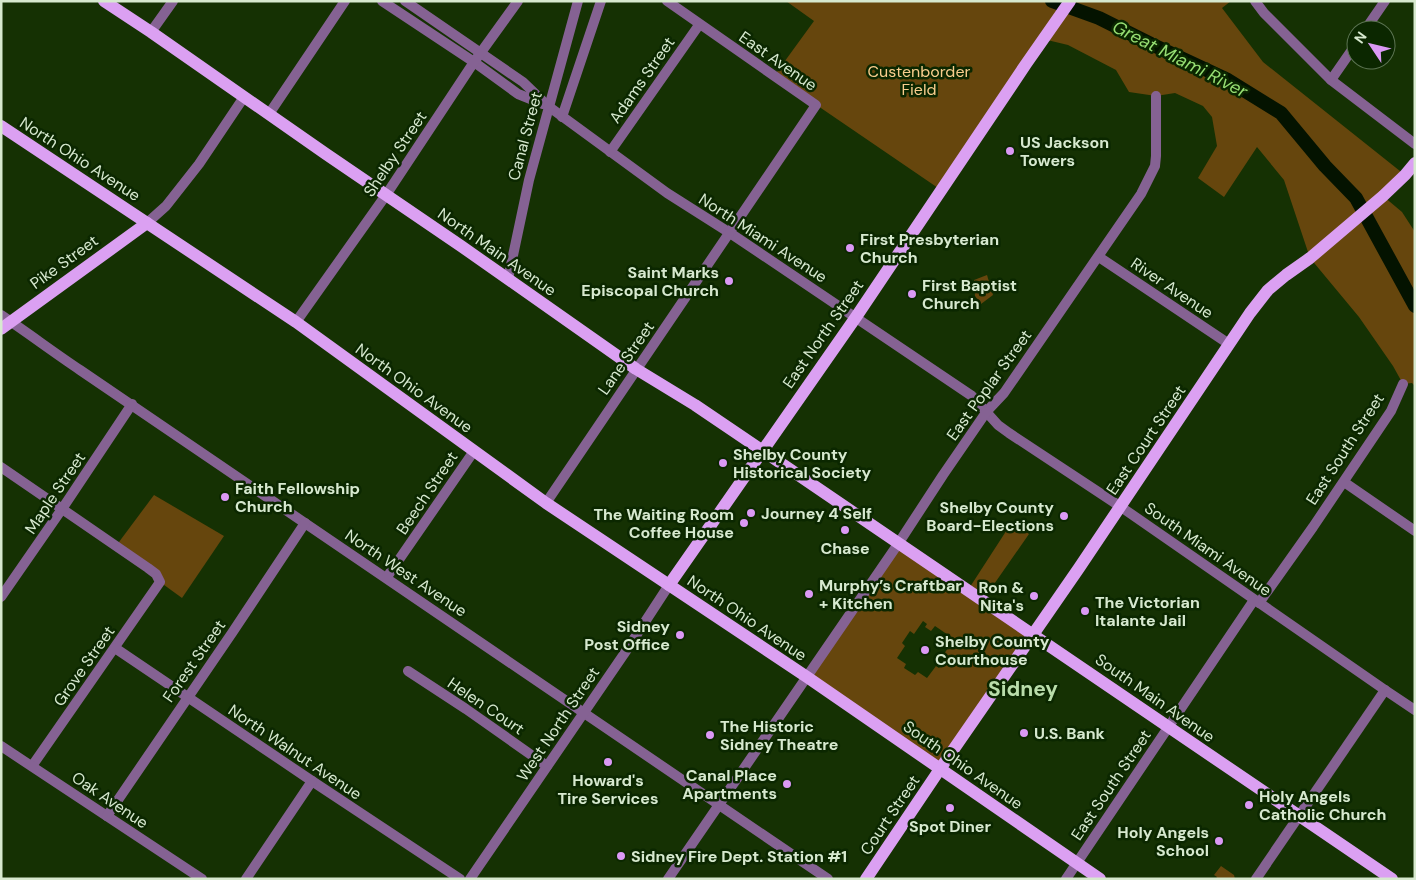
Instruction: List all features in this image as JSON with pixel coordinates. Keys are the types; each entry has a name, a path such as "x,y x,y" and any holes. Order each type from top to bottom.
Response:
{"main road":[{"name":"North Main Avenue","path":"104,1 461,246 636,369 695,405 898,544"},
{"name":"East North Street","path":"669,585 856,317 1070,1"},
{"name":"North Ohio Avenue","path":"1,126 296,322 546,503 807,678"},
{"name":"East Court Street","path":"940,769 1121,507 1250,313 1268,290 1310,258 1383,196 1415,163"},
{"name":"Pike Street","path":"4,322 147,223"},
{"name":"South Main Avenue","path":"898,544 1392,879"},
{"name":"South Ohio Avenue","path":"807,678 1100,879"},
{"name":"Court Street","path":"866,879 940,769"}],"street":[{"path":"151,32 173,1"},
{"path":"269,114 345,1"},
{"name":"North Miami Avenue","path":"382,1 474,62 518,94 548,106"},
{"name":"North Miami Avenue","path":"405,1 523,82 562,117 667,193 730,233 972,396 987,411"},
{"name":"Shelby Street","path":"296,322 386,195 474,62 518,1"},
{"name":"Canal Street","path":"508,279 529,180 578,1"},
{"path":"562,117 601,1"},
{"name":"East Avenue","path":"667,1 816,105"},
{"path":"1255,1 1264,13 1331,80 1415,144"},
{"path":"1372,20 1385,1"},
{"name":"Adams Street","path":"610,152 700,25"},
{"path":"1331,80 1346,58"},
{"name":"East Poplar Street","path":"668,879 807,678 987,411 1004,393 1141,194 1155,166 1156,96"},
{"path":"147,223 166,206 199,164 244,97"},
{"name":"Lane Street","path":"546,503 816,105"},
{"name":"River Avenue","path":"1099,256 1230,344"},
{"name":"North West Avenue","path":"4,322 132,404 828,879"},
{"name":"East South Street","path":"1066,879 1168,727 1344,482 1391,411 1402,384"},
{"name":"Maple Street","path":"1,597 132,404"},
{"name":"South Miami Avenue","path":"987,411 998,425 1009,433 1121,507 1415,710"},
{"name":"Beech Street","path":"387,577 474,451"},
{"path":"1,467 62,509"},
{"path":"1344,482 1415,531"},
{"name":"Grove Street","path":"32,766 160,582 156,574 148,568 62,509"},
{"name":"Forest Street","path":"107,816 305,523"},
{"name":"West North Street","path":"470,879 669,585"},
{"name":"North Walnut Avenue","path":"115,648 460,879"},
{"name":"Helen Court","path":"408,671 466,708 547,766"},
{"path":"1256,879 1385,690"},
{"name":"Oak Avenue","path":"1,746 202,879"},
{"path":"246,879 312,781"}],"green space":[{"name":"Custenborder Field","path":"786,1 1231,1 1222,8 1263,62 1405,175 1383,196 1402,212 1415,232 1415,386 1412,383 1403,384 1393,366 1359,317 1310,258 1284,180 1257,147 1224,197 1198,178 1217,146 1212,117 1203,106 1175,93 1156,96 1129,92 1116,70 1068,45 1043,39 941,190 774,76 814,21"},
{"path":"987,275 993,295 981,304 975,296 974,280"},
{"path":"154,495 224,536 182,598 116,546"},
{"path":"1012,522 1029,534 983,600 1033,635 940,769 807,677 898,544 968,590","holes":["923,621 927,624 925,627 931,631 935,626 954,639 944,654 947,656 939,668 936,666 927,678 918,672 915,675 904,668 906,664 897,658 905,646 902,643 910,631 914,634"]},
{"path":"1221,866 1234,875 1235,879 1216,879 1217,877 1214,875"}],"waterway":[{"name":"Great Miami River","path":"1052,1 1099,18 1226,79 1281,113 1325,166 1356,198 1415,306"}],"place":[{"name":"US Jackson Towers","path":"1010,151"},
{"name":"First Presbyterian Church","path":"850,248"},
{"name":"Saint Marks Episcopal Church","path":"729,281"},
{"name":"First Baptist Church","path":"912,294"},
{"name":"Shelby County Historical Society","path":"723,463"},
{"name":"Faith Fellowship Church","path":"225,497"},
{"name":"Journey 4 Self","path":"751,513"},
{"name":"Shelby County Board-Elections","path":"1064,516"},
{"name":"The Waiting Room Coffee House","path":"744,523"},
{"name":"Chase","path":"845,530"},
{"name":"Murphy’s Craftbar + Kitchen","path":"809,594"},
{"name":"Ron & Nita's","path":"1034,596"},
{"name":"The Victorian Italante Jail","path":"1085,611"},
{"name":"Sidney Post Office","path":"680,635"},
{"name":"Shelby County Courthouse","path":"925,650"},
{"name":"U.S. Bank","path":"1024,733"},
{"name":"The Historic Sidney Theatre","path":"710,735"},
{"name":"Howard's Tire Services","path":"608,762"},
{"name":"Canal Place Apartments","path":"787,784"},
{"name":"Holy Angels Catholic Church","path":"1249,805"},
{"name":"Spot Diner","path":"950,808"},
{"name":"Holy Angels School","path":"1219,841"},
{"name":"Sidney Fire Dept. Station #1","path":"621,856"}],"district":[{"name":"Sidney","path":"1023,689"}]}
